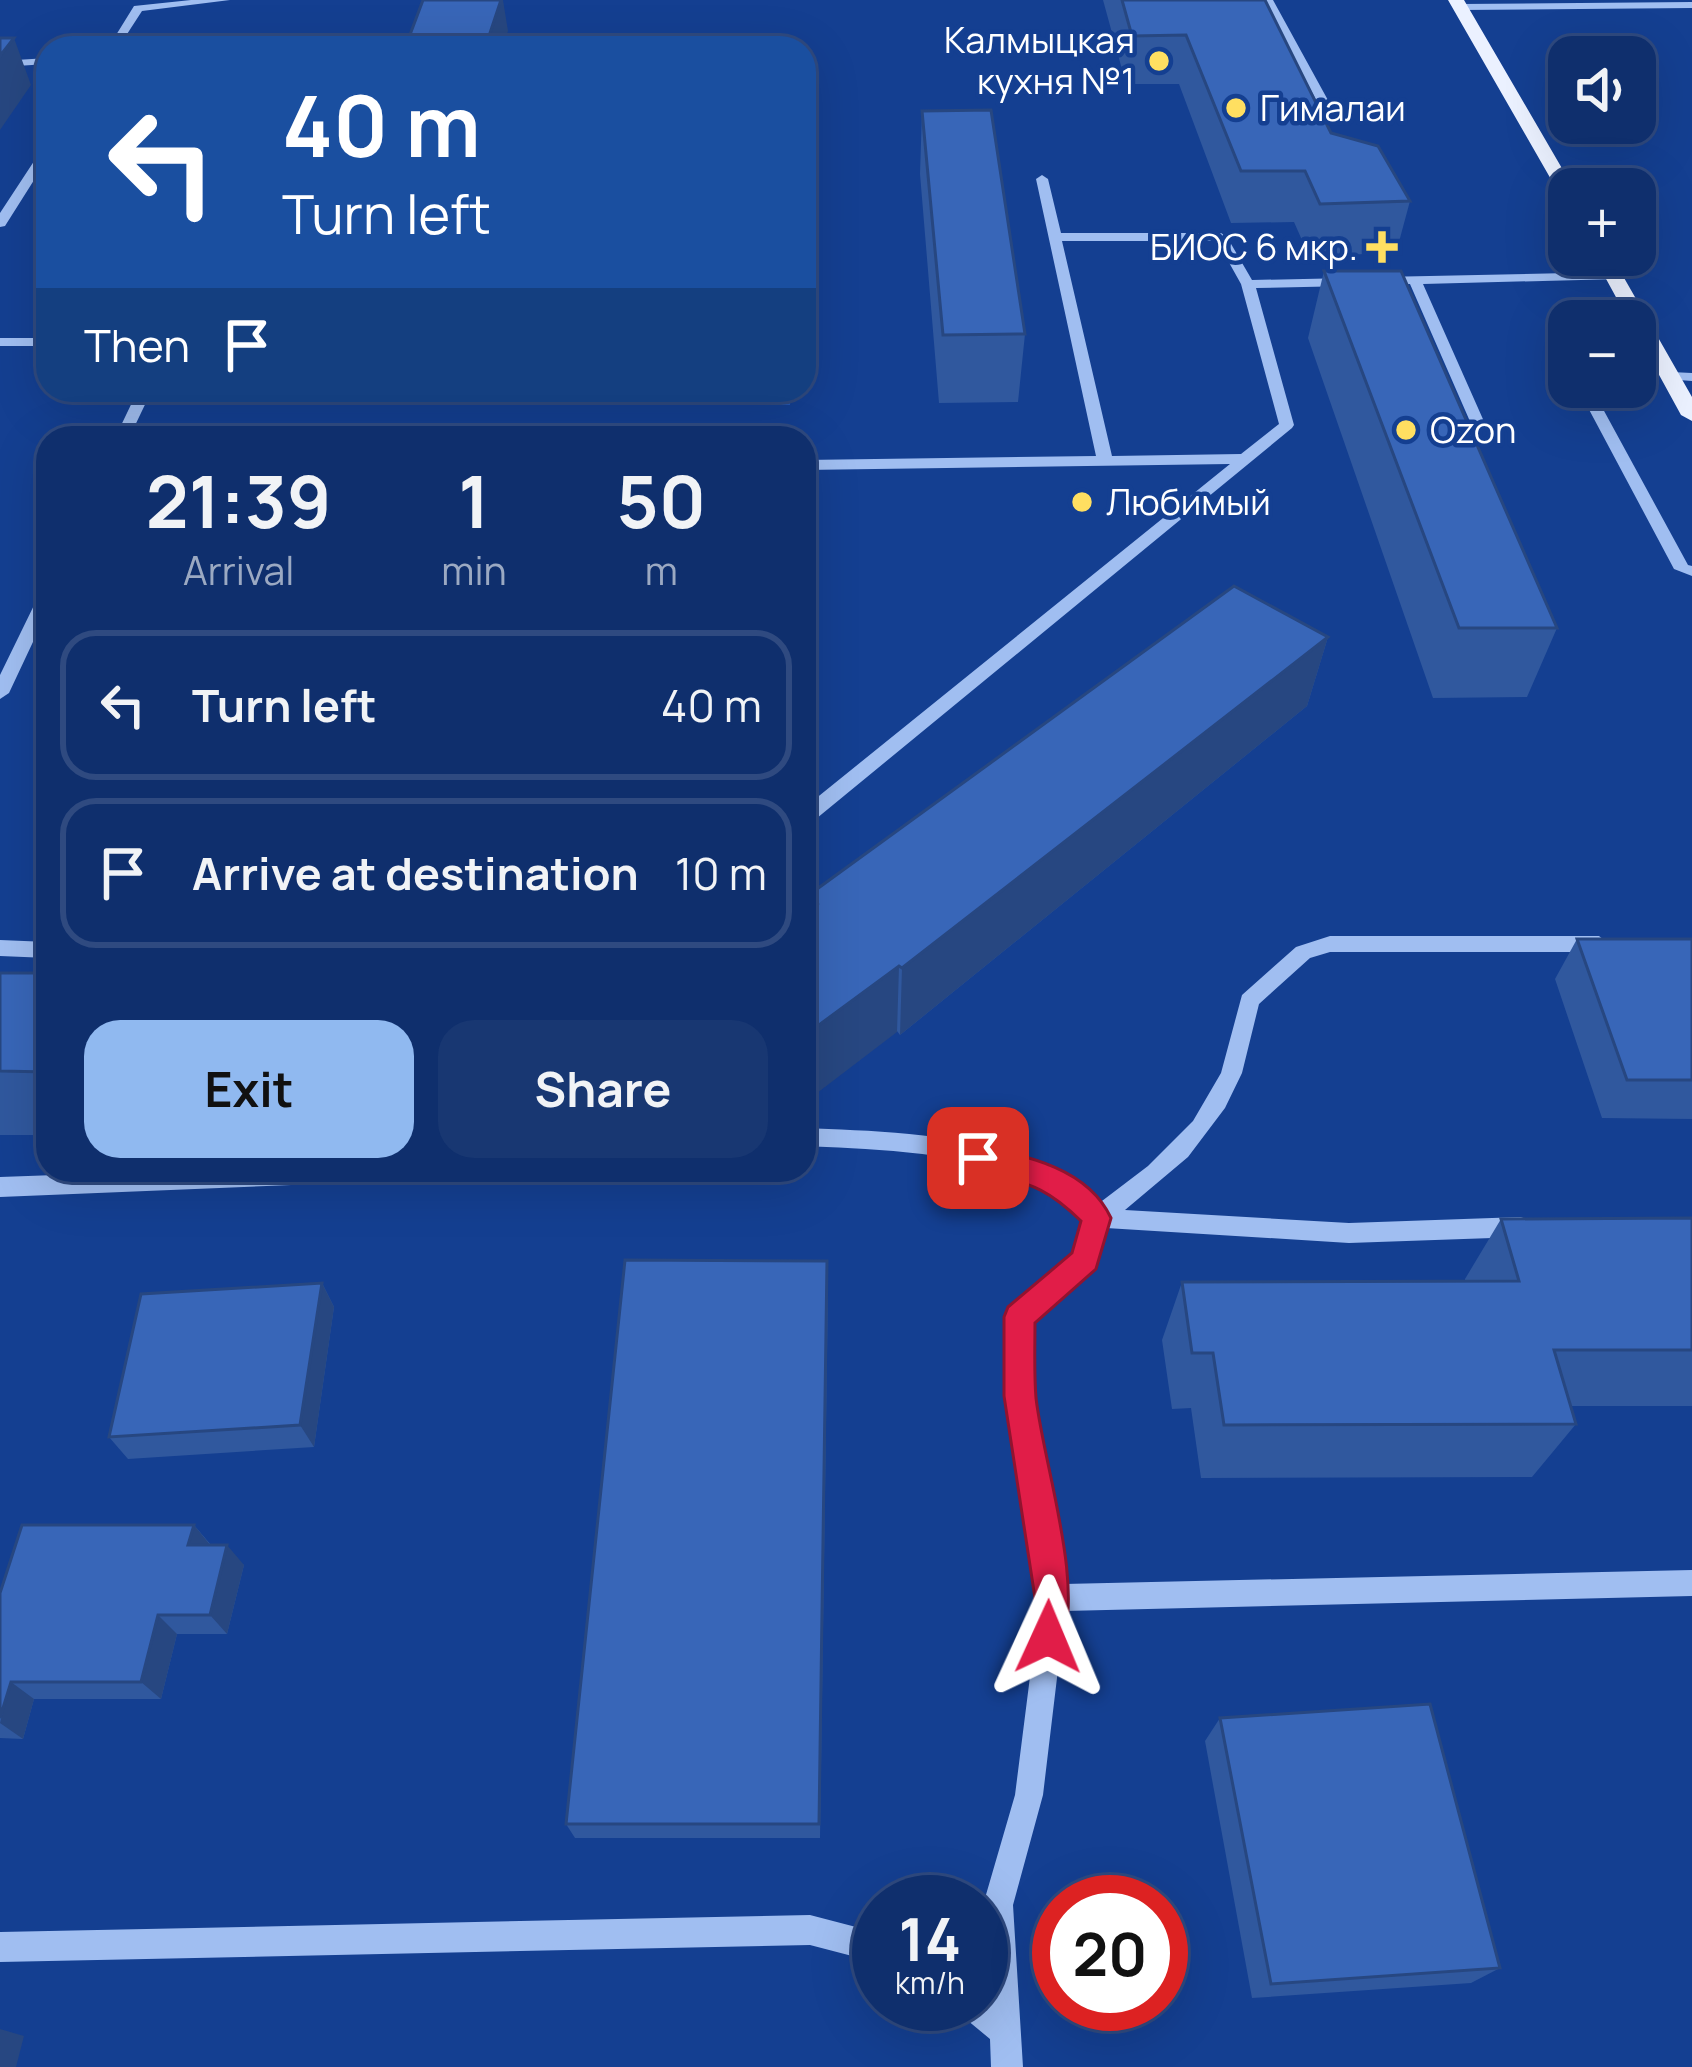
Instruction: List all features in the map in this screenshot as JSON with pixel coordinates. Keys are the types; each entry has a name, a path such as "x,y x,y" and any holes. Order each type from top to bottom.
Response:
{"main road":[{"path":"1458,4 1553,168"},
{"path":"1614,276 1674,370 1692,415"}],"lane":[{"path":"121,36 139,8 224,0"},
{"path":"1268,0 1330,113"},
{"path":"1458,4 1692,5"},
{"path":"0,64 36,62"},
{"path":"0,223 36,167"},
{"path":"1042,178 1105,461"},
{"path":"816,808 1287,425 1248,284 1221,237 1054,237"},
{"path":"1248,284 1614,276"},
{"path":"1415,280 1479,426"},
{"path":"0,342 36,342"},
{"path":"1595,408 1682,569 1692,571"},
{"path":"816,465 1245,459"},
{"path":"0,693 36,618"},
{"path":"1007,2067 998,1905 1029,1795 1053,1598 1020,1396 1019,1317 1085,1260 1096,1218 1199,1132 1225,1097 1242,1052 1249,1001 1303,952 1330,944 1617,944"},
{"path":"0,948 36,950"},
{"path":"816,1137 890,1140 1023,1167 1062,1184 1096,1218 1348,1233 1553,1226"},
{"path":"0,1187 129,1182"},
{"path":"1053,1598 1692,1583"},
{"path":"0,1947 810,1930 852,1941"}],"shaded area":[{"path":"474,402 790,402 790,405"}],"building":[{"path":"423,0 501,0 489,36 410,36"},
{"path":"1122,0 1265,0 1331,133 1378,146 1410,201 1320,204 1305,171 1241,171 1186,35 1132,36"},
{"path":"0,38 14,38 0,56"},
{"path":"991,110 1025,334 943,335 922,111"},
{"path":"1324,271 1401,271 1557,628 1459,628"},
{"path":"1234,586 1328,637 902,968 816,1027 816,890"},
{"path":"1577,939 1692,939 1692,1080 1627,1080"},
{"path":"0,973 36,973 36,1072 0,1071"},
{"path":"1692,1218 1692,1350 1554,1350 1576,1424 1224,1425 1213,1353 1192,1353 1182,1282 1519,1281 1501,1219"},
{"path":"625,1260 827,1261 819,1824 566,1824"},
{"path":"322,1283 300,1425 109,1437 141,1294"},
{"path":"22,1525 194,1525 188,1545 227,1545 210,1615 158,1615 141,1682 11,1682 0,1718 0,1593"},
{"path":"1430,1704 1500,1968 1271,1984 1220,1718"}],"place":[{"name":"Калмыцкая кухня №1","path":"1159,61"},
{"name":"Гималаи","path":"1236,108"},
{"name":"БИОС 6 мкр.","path":"1382,247"},
{"name":"Ozon","path":"1406,430"},
{"name":"Любимый","path":"1082,502"}],"route":[{"path":"978,1158 1023,1167 1062,1184 1096,1218 1085,1260 1019,1317 1020,1396 1053,1598 1048,1637"}]}
